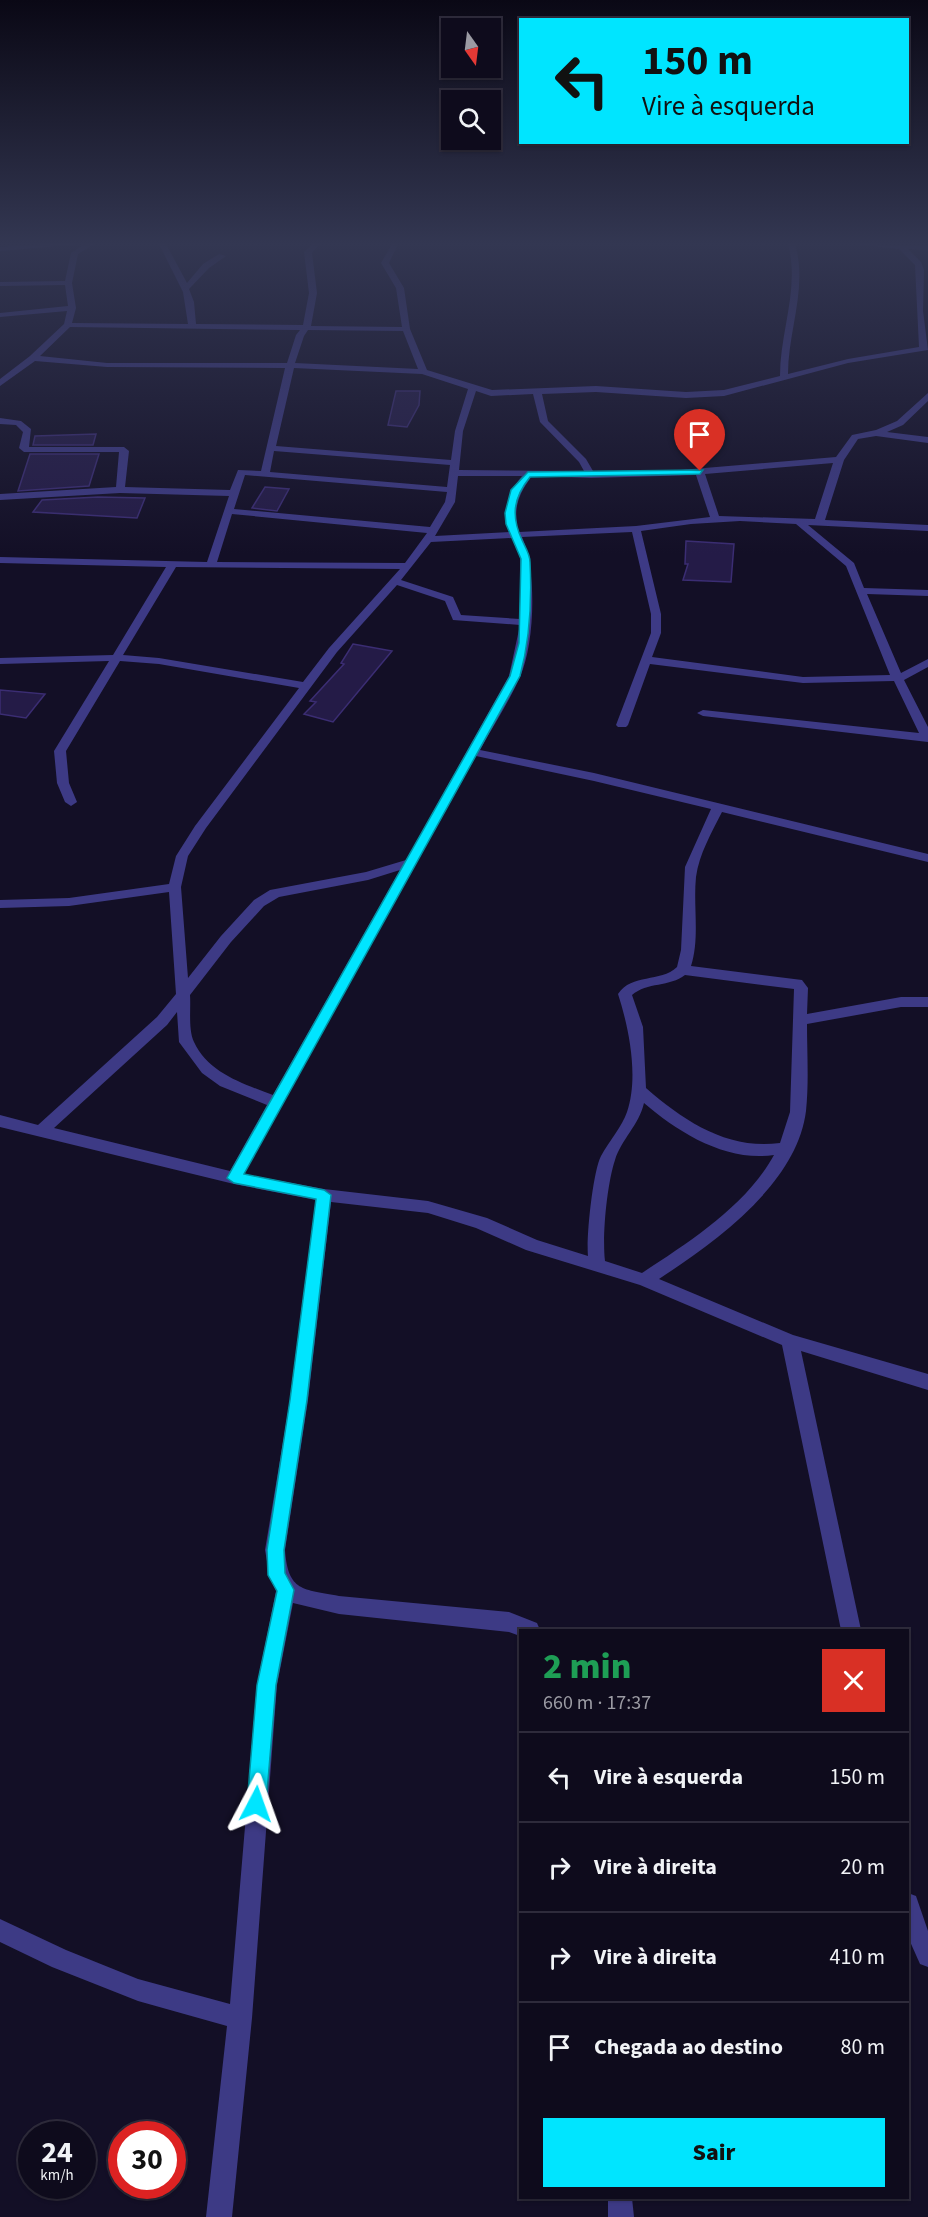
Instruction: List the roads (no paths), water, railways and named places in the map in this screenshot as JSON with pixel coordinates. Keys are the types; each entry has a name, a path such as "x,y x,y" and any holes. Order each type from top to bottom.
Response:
{"street":[{"path":"0,383 44,347"},
{"path":"265,472 296,347"},
{"path":"413,347 423,372"},
{"path":"784,377 785,347"},
{"path":"33,358 107,365 290,366 423,372 491,393 596,389 706,395 724,393 848,361 926,348"},
{"path":"276,1102 225,1082 207,1069 186,1042 175,887 182,856 201,826 333,650 408,566 450,502 459,431 472,389"},
{"path":"537,392 544,422 582,461 591,475"},
{"path":"819,522 839,460 855,437 876,433 900,423 928,396"},
{"path":"0,421 22,425 28,431 24,448 27,450 121,449 124,451 120,490"},
{"path":"876,433 928,440"},
{"path":"272,448 528,475 700,471 839,460"},
{"path":"700,471 715,518"},
{"path":"211,565 239,472 265,472 451,490"},
{"path":"234,1178 515,676 524,643 525,559 509,513 516,490 528,475"},
{"path":"0,497 120,490 233,493"},
{"path":"228,511 429,534 516,536 636,529 715,518 796,520 928,528"},
{"path":"796,520 850,565 899,661 900,678 927,738"},
{"path":"622,725 648,660 656,633 656,614 636,529"},
{"path":"0,560 211,565 408,566"},
{"path":"71,802 63,783 60,751 173,564"},
{"path":"395,581 449,599 457,618 525,622"},
{"path":"863,591 928,593"},
{"path":"0,661 117,658 159,661 305,687"},
{"path":"648,660 803,680 900,678 928,662"},
{"path":"899,661 928,662"},
{"path":"703,713 927,738"},
{"path":"474,752 594,777 928,858"},
{"path":"597,1266 594,1239 607,1159 634,1114 639,1090 636,1027 625,994 638,983 676,975 682,970 686,956 690,877 694,857 718,808"},
{"path":"41,1131 155,1028 259,903 275,893 368,876 410,863"},
{"path":"368,876 391,898"},
{"path":"0,904 69,902 175,887"},
{"path":"644,1280 712,1233 750,1196 795,1131 798,1112 801,988 797,983 682,970"},
{"path":"801,1020 901,1002 928,1002"},
{"path":"639,1090 661,1111 713,1139 753,1151 785,1148"},
{"path":"0,1121 234,1178 324,1195 428,1207 481,1223 532,1245 644,1280 790,1341 928,1382"},
{"path":"324,1195 298,1400 275,1550 276,1575 286,1590 311,1600 339,1605 500,1621 527,1629"},
{"path":"790,1341 851,1629"},
{"path":"219,2217 240,2018 267,1685 286,1590"},
{"path":"909,1910 928,1956"},
{"path":"0,1930 60,1959 138,1990 240,2018"},
{"path":"620,2199 621,2217"}]}
